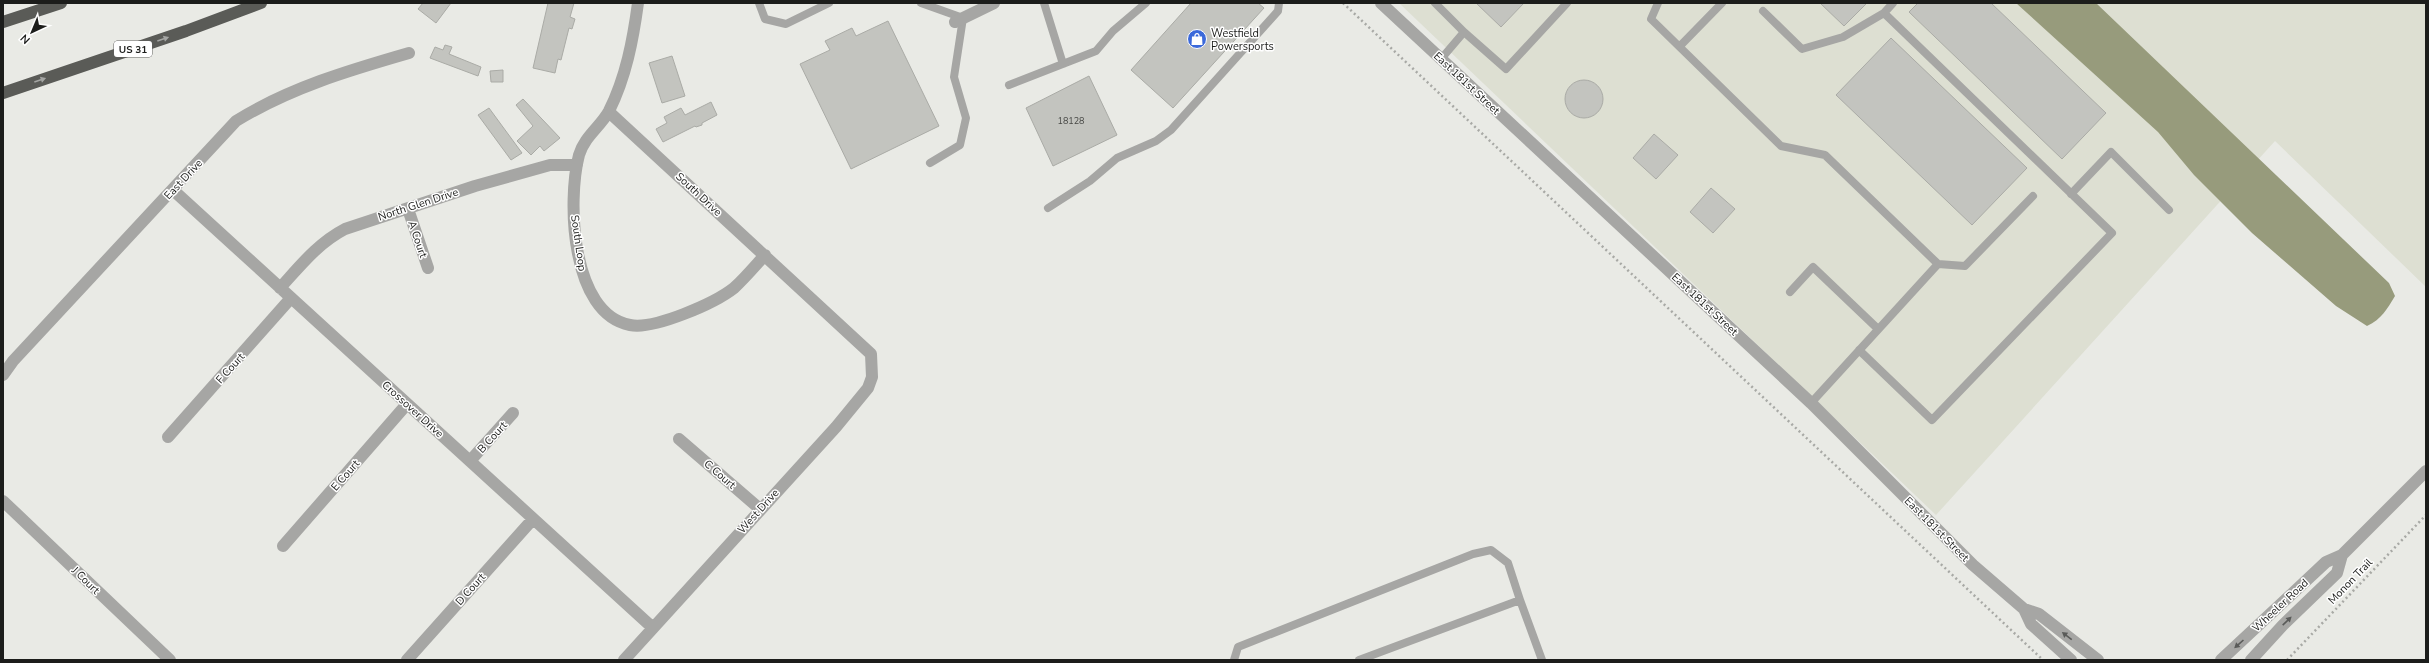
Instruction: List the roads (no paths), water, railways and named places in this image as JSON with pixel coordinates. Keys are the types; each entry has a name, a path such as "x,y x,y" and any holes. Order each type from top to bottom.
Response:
{"highway":[{"path":"3,22 61,3"},
{"name":"US 31","path":"3,93 186,31 261,3"}],"street":[{"path":"609,112 627,65 638,3"},
{"path":"959,20 994,3"},
{"name":"East 181st Street","path":"1381,3 1811,403 1973,565 2024,609 2039,614 2098,660"},
{"name":"East Drive","path":"3,375 13,361 236,121 266,102 349,70 409,53"},
{"name":"South Loop","path":"609,112 591,133 580,154 577,165 574,209 581,269 595,301 621,323 640,326 675,318 724,295 765,255"},
{"name":"South Drive","path":"609,112 871,354"},
{"name":"North Glen Drive","path":"280,288 315,249 332,236 386,214 408,209 474,186 550,165 577,165"},
{"name":"Crossover Drive","path":"173,190 653,628"},
{"name":"A Court","path":"408,209 428,268"},
{"name":"F Court","path":"168,437 292,298"},
{"name":"West Drive","path":"624,660 861,399 872,377 871,354"},
{"name":"E Court","path":"283,546 407,404"},
{"name":"B Court","path":"470,462 513,413"},
{"name":"C Court","path":"679,439 760,509"},
{"name":"Wheeler Road","path":"2221,660 2326,562 2342,555 2426,471"},
{"name":"J Court","path":"3,501 170,660"},
{"name":"D Court","path":"407,660 533,519"},
{"name":"Wheeler Road","path":"2251,660 2284,625 2337,574 2342,555"},
{"name":"East 181st Street","path":"2024,609 2031,624 2072,660"}],"lane":[{"path":"759,3 765,19 786,24 829,3"},
{"path":"921,3 959,20 954,77 966,118 960,145 930,163"},
{"path":"1044,3 1063,64"},
{"path":"1009,85 1096,51 1113,31 1146,3"},
{"path":"1048,208 1090,181 1117,158 1156,141 1171,130 1278,11 1279,3"},
{"path":"1435,3 1464,32 1506,69 1567,3"},
{"path":"1658,3 1651,19 1781,146 1825,155 1938,264 1965,266 2033,196"},
{"path":"1680,46 1722,3"},
{"path":"1763,11 1802,49 1843,37 1884,13 1893,3"},
{"path":"1859,350 1932,420 2112,233 1884,13"},
{"path":"1441,59 1464,32"},
{"path":"2071,194 2111,152 2170,210"},
{"path":"1811,403 1938,264"},
{"path":"1790,292 1813,267 1878,329"},
{"path":"1234,660 1238,647 1473,554 1491,550 1508,563 1542,660"},
{"path":"1359,660 1520,600"}],"place":[{"name":"Westfield Powersports","path":"1197,39"}]}
